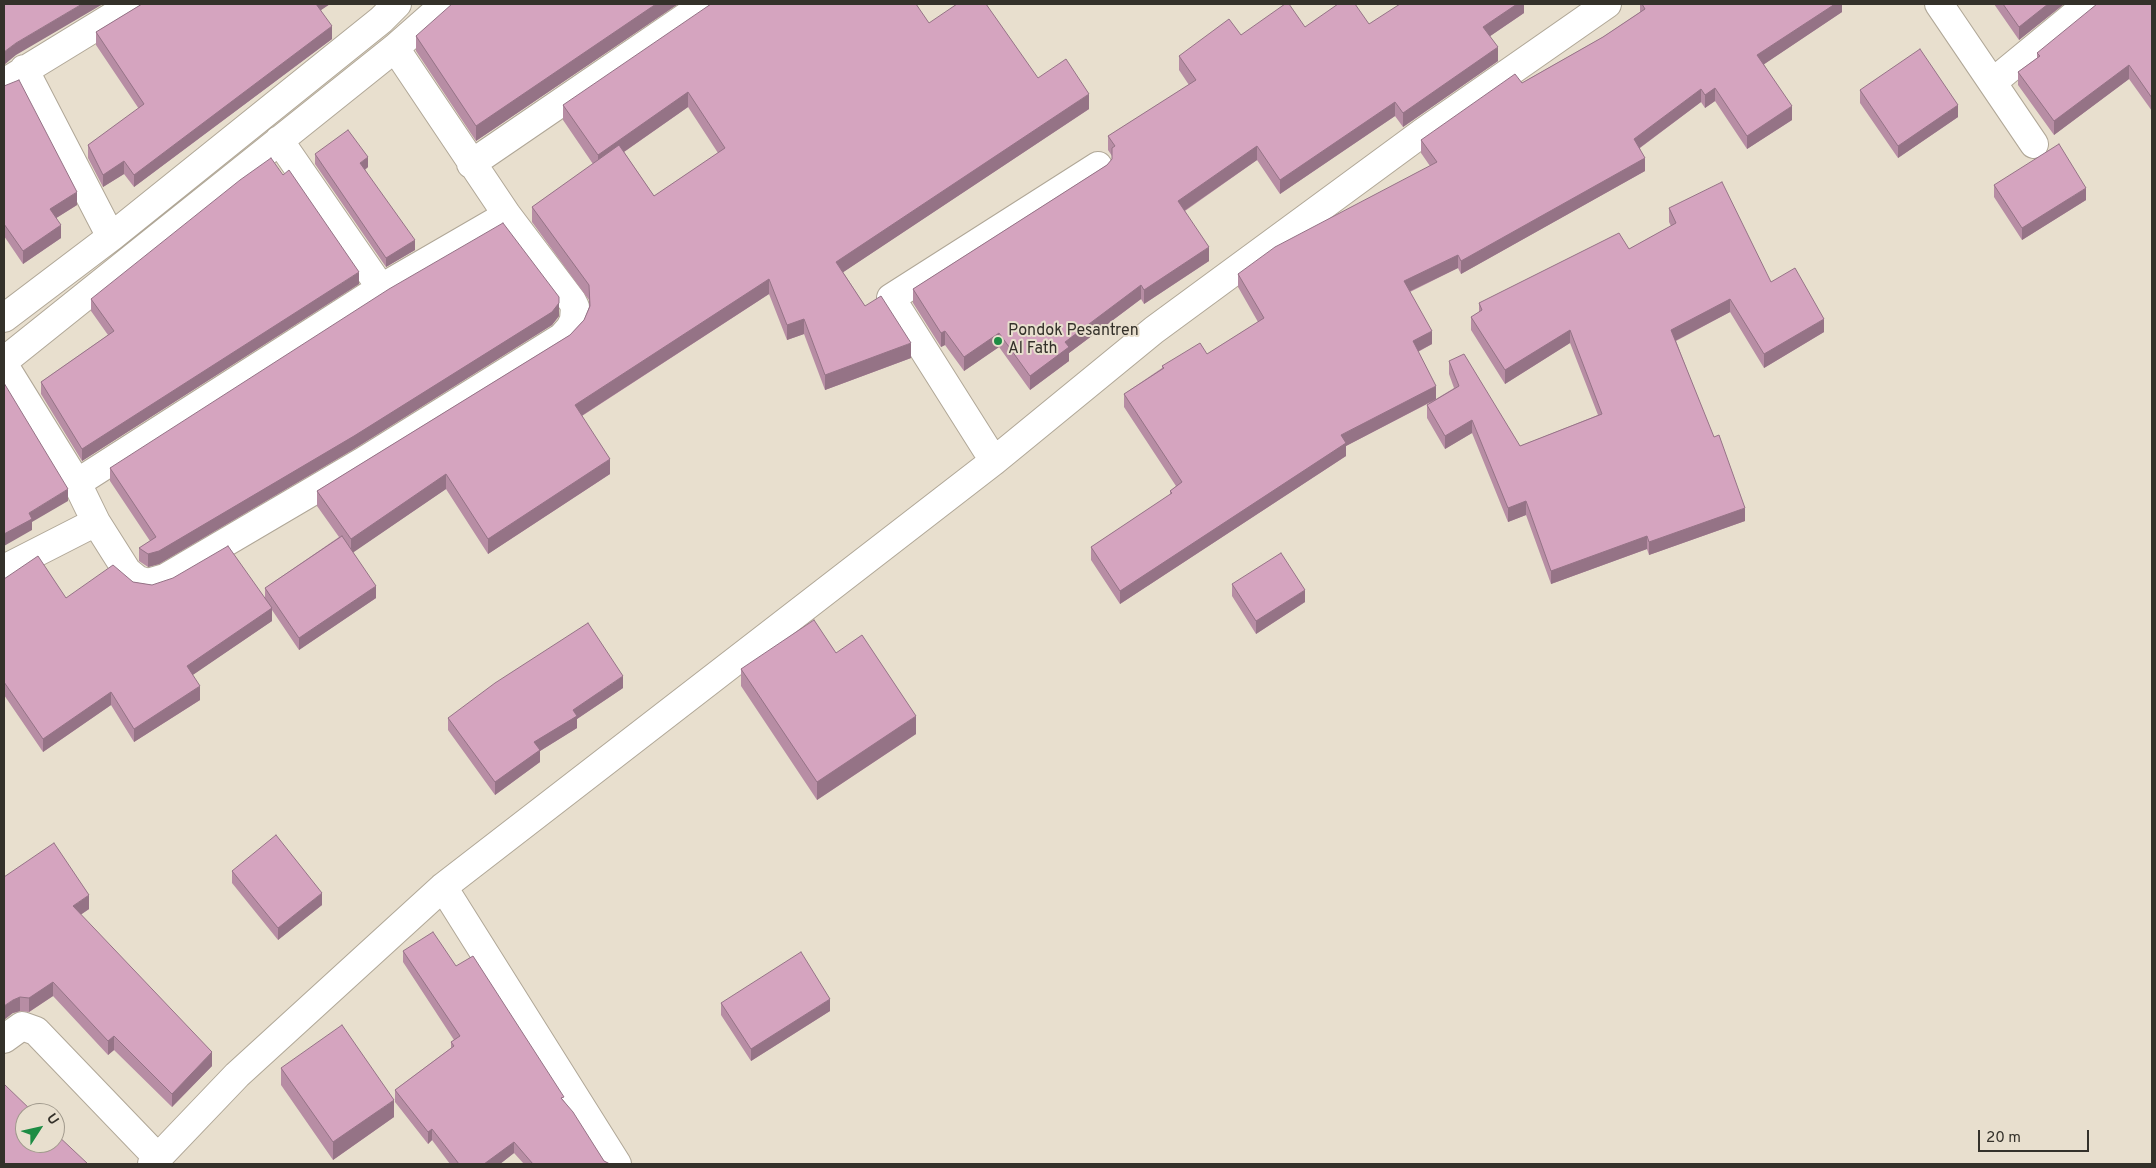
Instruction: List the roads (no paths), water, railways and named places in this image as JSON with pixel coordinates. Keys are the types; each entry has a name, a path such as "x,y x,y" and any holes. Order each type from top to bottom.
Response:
{"street":[{"path":"111,237 14,76 133,4"},
{"path":"4,361 395,48 445,4"},
{"path":"471,164 706,4"},
{"path":"4,1039 22,1026 36,1031 155,1161 237,1075 443,887 994,461 1154,330 1422,132 1607,4"},
{"path":"1938,4 2034,144"},
{"path":"1993,82 2088,4"},
{"path":"4,318 111,237 221,147 382,9"},
{"path":"4,365 77,483 96,522 127,571 133,577 148,583 159,581 362,462 562,337 572,325 575,307 507,216 395,48"},
{"path":"279,140 381,288"},
{"path":"221,147 240,172"},
{"path":"994,461 891,298 1098,166"},
{"path":"77,483 381,288 507,216"},
{"path":"4,569 96,522"},
{"path":"443,887 617,1164"}],"place":[{"name":"Pondok Pesantren Al Fath","path":"998,341"}]}
